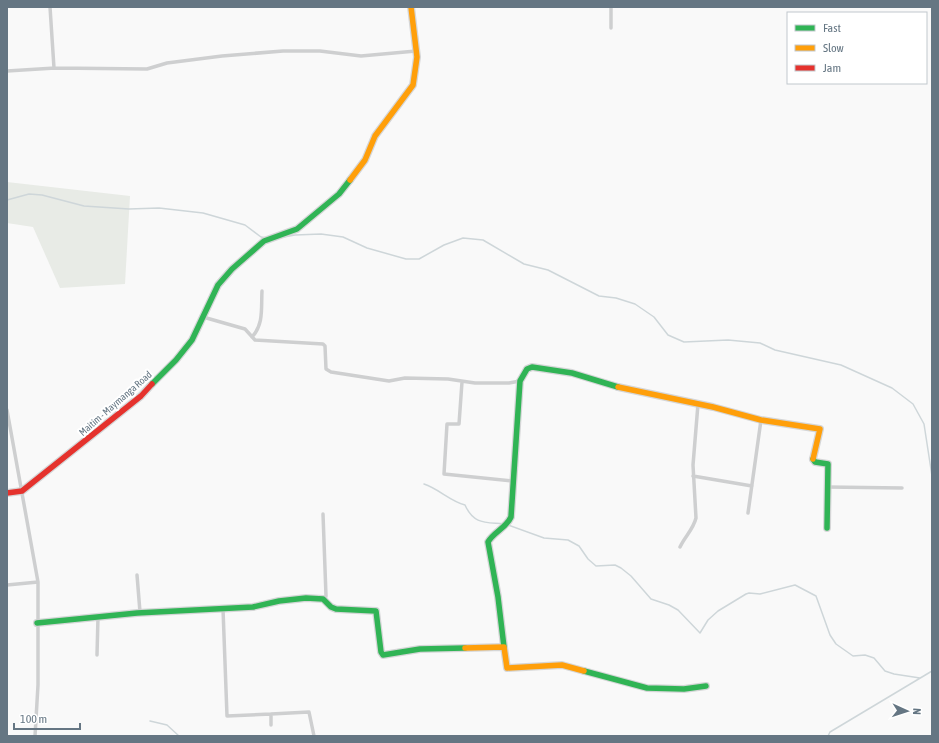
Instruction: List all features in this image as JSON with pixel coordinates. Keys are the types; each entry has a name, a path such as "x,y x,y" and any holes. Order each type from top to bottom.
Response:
{"street":[{"path":"50,7 54,68"},
{"name":"Maitim - Maymanga Road","path":"22,491 141,396 176,360 192,340 218,285 232,269 267,240 297,229 324,208 339,194 360,168 365,160 374,136 413,85 416,76 416,51 411,7"},
{"path":"611,28 612,7"},
{"path":"7,71 54,68 147,69 167,63 222,56 284,51 320,52 361,56 416,51"},
{"path":"252,337 260,325 262,291"},
{"path":"203,317 244,329 252,337 259,341 323,344 325,346 326,369 330,372 389,381 405,378 462,382 509,383 520,381"},
{"path":"706,686 684,689 647,688 562,665 507,668 498,597 488,546 489,538 503,529 509,523 511,517 520,381 527,369 532,367 542,368 761,420 820,429 812,458 815,462 828,464 827,528"},
{"path":"462,382 460,424 447,424 444,474 513,481"},
{"path":"680,547 684,537 694,526 696,518 693,476 698,404"},
{"path":"7,410 38,582 38,685 35,736"},
{"path":"748,513 761,420"},
{"path":"693,476 752,486"},
{"path":"827,487 902,488"},
{"path":"7,492 22,491"},
{"path":"323,514 326,596 324,600"},
{"path":"137,575 140,612"},
{"path":"7,585 38,582"},
{"path":"38,623 140,612 253,607 279,601 320,598 332,608 336,609 376,610 381,652 383,655 420,649 504,647"},
{"path":"223,609 227,716 309,712 314,736"},
{"path":"97,655 98,617"},
{"path":"271,714 271,725"}],"shaded area":[{"path":"7,182 130,196 125,284 60,288 33,227 7,223"}],"waterway":[{"path":"7,200 29,194 42,195 84,206 129,209 159,208 203,213 245,225 261,237 267,238"},
{"path":"278,238 295,235 321,234 343,237 367,248 406,259 419,259 444,245 463,238 483,240 524,264 548,270 599,296 616,298 635,304 654,317 668,335 684,342 728,340 760,343 775,350 841,365 892,388 913,404 924,424 932,476"},
{"path":"424,484 454,501 465,505 472,516 477,519 486,522 504,524"},
{"path":"508,525 544,538 568,540 579,546 588,559 596,566 615,565 621,568 631,576 651,599 669,605 678,610 700,633 708,620 718,611 746,594 760,594 795,585 816,596 830,635 836,644 853,656 865,655 874,658 885,671 920,678"},
{"path":"828,736 830,732 932,671"},
{"path":"150,721 167,725 179,736"}],"traffic: fast":[{"path":"152,384 176,360 192,340 218,285 232,269 264,241 297,229 339,194 350,180"},
{"path":"504,647 498,597 488,542 493,535 509,521 511,517 520,381 527,369 532,367 572,373 618,387"},
{"path":"813,459 815,462 828,464 827,528"},
{"path":"37,623 137,613 253,607 279,601 306,598 323,599 331,607 336,609 376,611 381,652 383,655 420,649 465,648"},
{"path":"584,671 647,688 684,689 706,686"}],"traffic: slow":[{"path":"350,180 365,160 375,136 413,85 417,57 411,7"},
{"path":"618,387 713,407 761,420 820,429 813,459"},
{"path":"465,648 504,647 507,668 562,665 584,671"}],"traffic: jam":[{"path":"7,493 22,491 141,396 152,384"}]}
